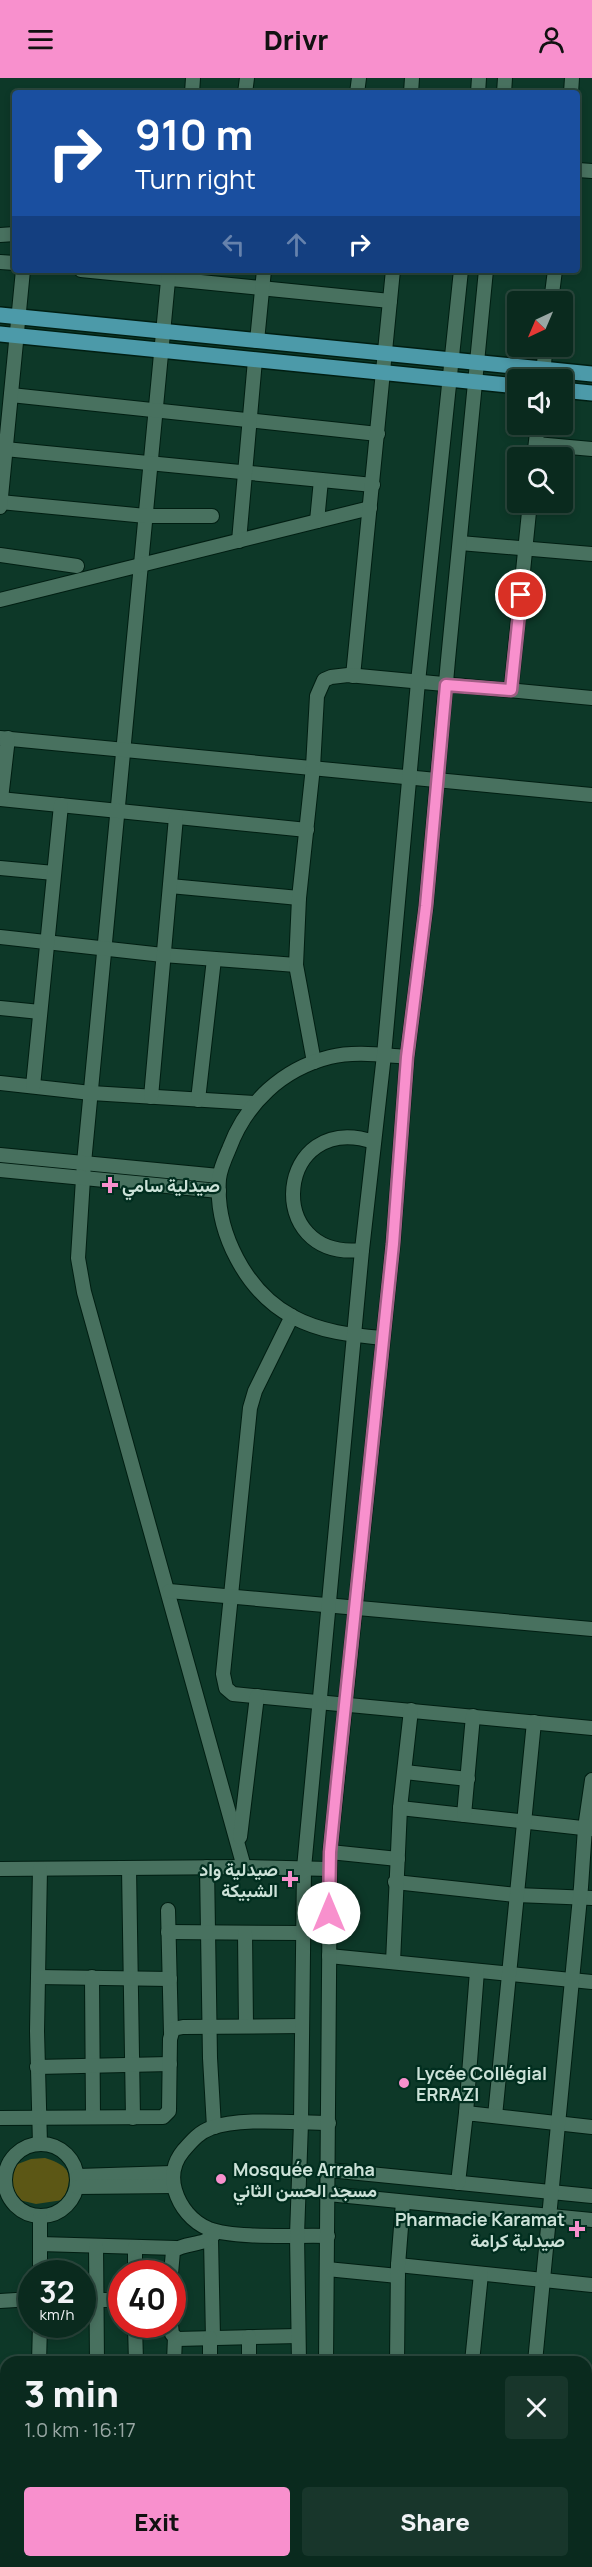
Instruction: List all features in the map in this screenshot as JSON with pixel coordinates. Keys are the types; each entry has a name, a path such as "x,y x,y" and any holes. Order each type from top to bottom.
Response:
{"main road":[{"path":"0,315 477,362 516,369"},
{"path":"0,334 507,385"},
{"path":"573,374 592,374"},
{"path":"573,391 592,393"}],"street":[{"path":"0,507 23,273"},
{"path":"146,273 390,301"},
{"path":"256,341 264,273"},
{"path":"353,676 393,273"},
{"path":"299,2356 297,2235 301,2123 304,1868 327,1606 362,1250 384,1056 418,682 461,273"},
{"path":"326,2356 330,1852 394,1233 407,1057 426,906 486,273"},
{"path":"552,291 555,273"},
{"path":"168,274 84,1163 79,1238 80,1274 244,1867"},
{"path":"239,541 255,360"},
{"path":"11,395 378,434"},
{"path":"6,449 372,485"},
{"path":"573,450 592,450"},
{"path":"317,521 321,480"},
{"path":"0,502 146,516 212,516"},
{"path":"0,600 370,508"},
{"path":"511,690 529,513"},
{"path":"460,543 592,554"},
{"path":"0,555 77,567"},
{"path":"314,1062 296,965 299,898 319,688 324,681 331,677 353,676 592,698"},
{"path":"307,830 0,799 4,738 592,795"},
{"path":"33,1086 61,805"},
{"path":"151,1097 176,817"},
{"path":"0,868 54,873"},
{"path":"170,886 299,898"},
{"path":"0,937 163,955 296,965"},
{"path":"198,1100 214,959"},
{"path":"0,1008 40,1012"},
{"path":"382,1338 332,1332 292,1316 260,1291 241,1266 230,1244 219,1191 219,1176 234,1135 254,1103 282,1079 314,1062 349,1054 407,1057"},
{"path":"0,1083 91,1093 254,1103"},
{"path":"362,1250 335,1249 311,1237 295,1214 292,1187 301,1161 321,1143 347,1136 374,1142"},
{"path":"0,1155 219,1176"},
{"path":"0,1170 219,1191"},
{"path":"292,1316 255,1391 250,1408 224,1683 233,1694 592,1728"},
{"path":"169,1591 592,1629"},
{"path":"238,1845 256,1696"},
{"path":"393,1962 400,1809 411,1710"},
{"path":"464,1815 473,1716"},
{"path":"495,2116 534,1722"},
{"path":"405,1773 468,1779"},
{"path":"536,2356 573,1980 586,1899 592,1780"},
{"path":"400,1809 589,1829"},
{"path":"330,1852 398,1859"},
{"path":"207,1867 209,2027 214,2127"},
{"path":"0,1869 244,1867 330,1869"},
{"path":"129,1868 133,2118"},
{"path":"40,1869 37,2067 40,2144"},
{"path":"395,1882 586,1899"},
{"path":"0,2118 133,2118 163,2117 168,2114 171,2033 168,1910"},
{"path":"168,1932 303,1934"},
{"path":"245,1933 246,2026"},
{"path":"329,1956 592,1982"},
{"path":"459,2183 477,1971"},
{"path":"38,1977 170,1979"},
{"path":"92,1977 93,2117"},
{"path":"171,2033 177,2028 302,2026"},
{"path":"37,2067 170,2064"},
{"path":"466,2113 592,2127"},
{"path":"214,2235 198,2224 181,2206 173,2179 180,2155 192,2141 214,2127 253,2123 329,2123"},
{"path":"40,2144 51,2145 69,2156 78,2181 74,2197 60,2212 40,2217 29,2215 18,2209 10,2200 3,2189 3,2174 17,2153 28,2146 40,2144"},
{"path":"328,2170 592,2196"},
{"path":"78,2181 173,2179"},
{"path":"328,2194 592,2220"},
{"path":"397,2356 398,2271 403,2202"},
{"path":"40,2217 40,2260"},
{"path":"210,2356 214,2235"},
{"path":"40,2244 176,2248 214,2235 328,2236"},
{"path":"94,2260 96,2246"},
{"path":"135,2247 135,2260"},
{"path":"172,2260 176,2248"},
{"path":"327,2269 481,2274 592,2285"},
{"path":"473,2356 481,2274"},
{"path":"0,2301 18,2300"},
{"path":"186,2333 211,2338 298,2336"},
{"path":"249,2337 249,2356"},
{"path":"39,2356 40,2338"},
{"path":"94,2338 96,2356"},
{"path":"135,2338 136,2356"},
{"path":"173,2338 174,2356"},
{"path":"592,2428 592,2435"}],"shaded area":[{"path":"45,2158 60,2164 68,2173 68,2184 63,2200 36,2204 19,2200 12,2183 15,2165 31,2159"}],"place":[{"name":"صيدلية سامي","path":"110,1185"},
{"name":"صيدلية واد الشبيكة","path":"290,1879"},
{"name":"Lycée Collégial ERRAZI","path":"404,2083"},
{"name":"Mosquée Arraha مسجد الحسن الثاني","path":"221,2179"},
{"name":"Pharmacie Karamat صيدلية كرامة","path":"577,2229"}],"route":[{"path":"329,1913 330,1852 393,1244 407,1057 426,906 446,685 511,690 521,595"}]}
